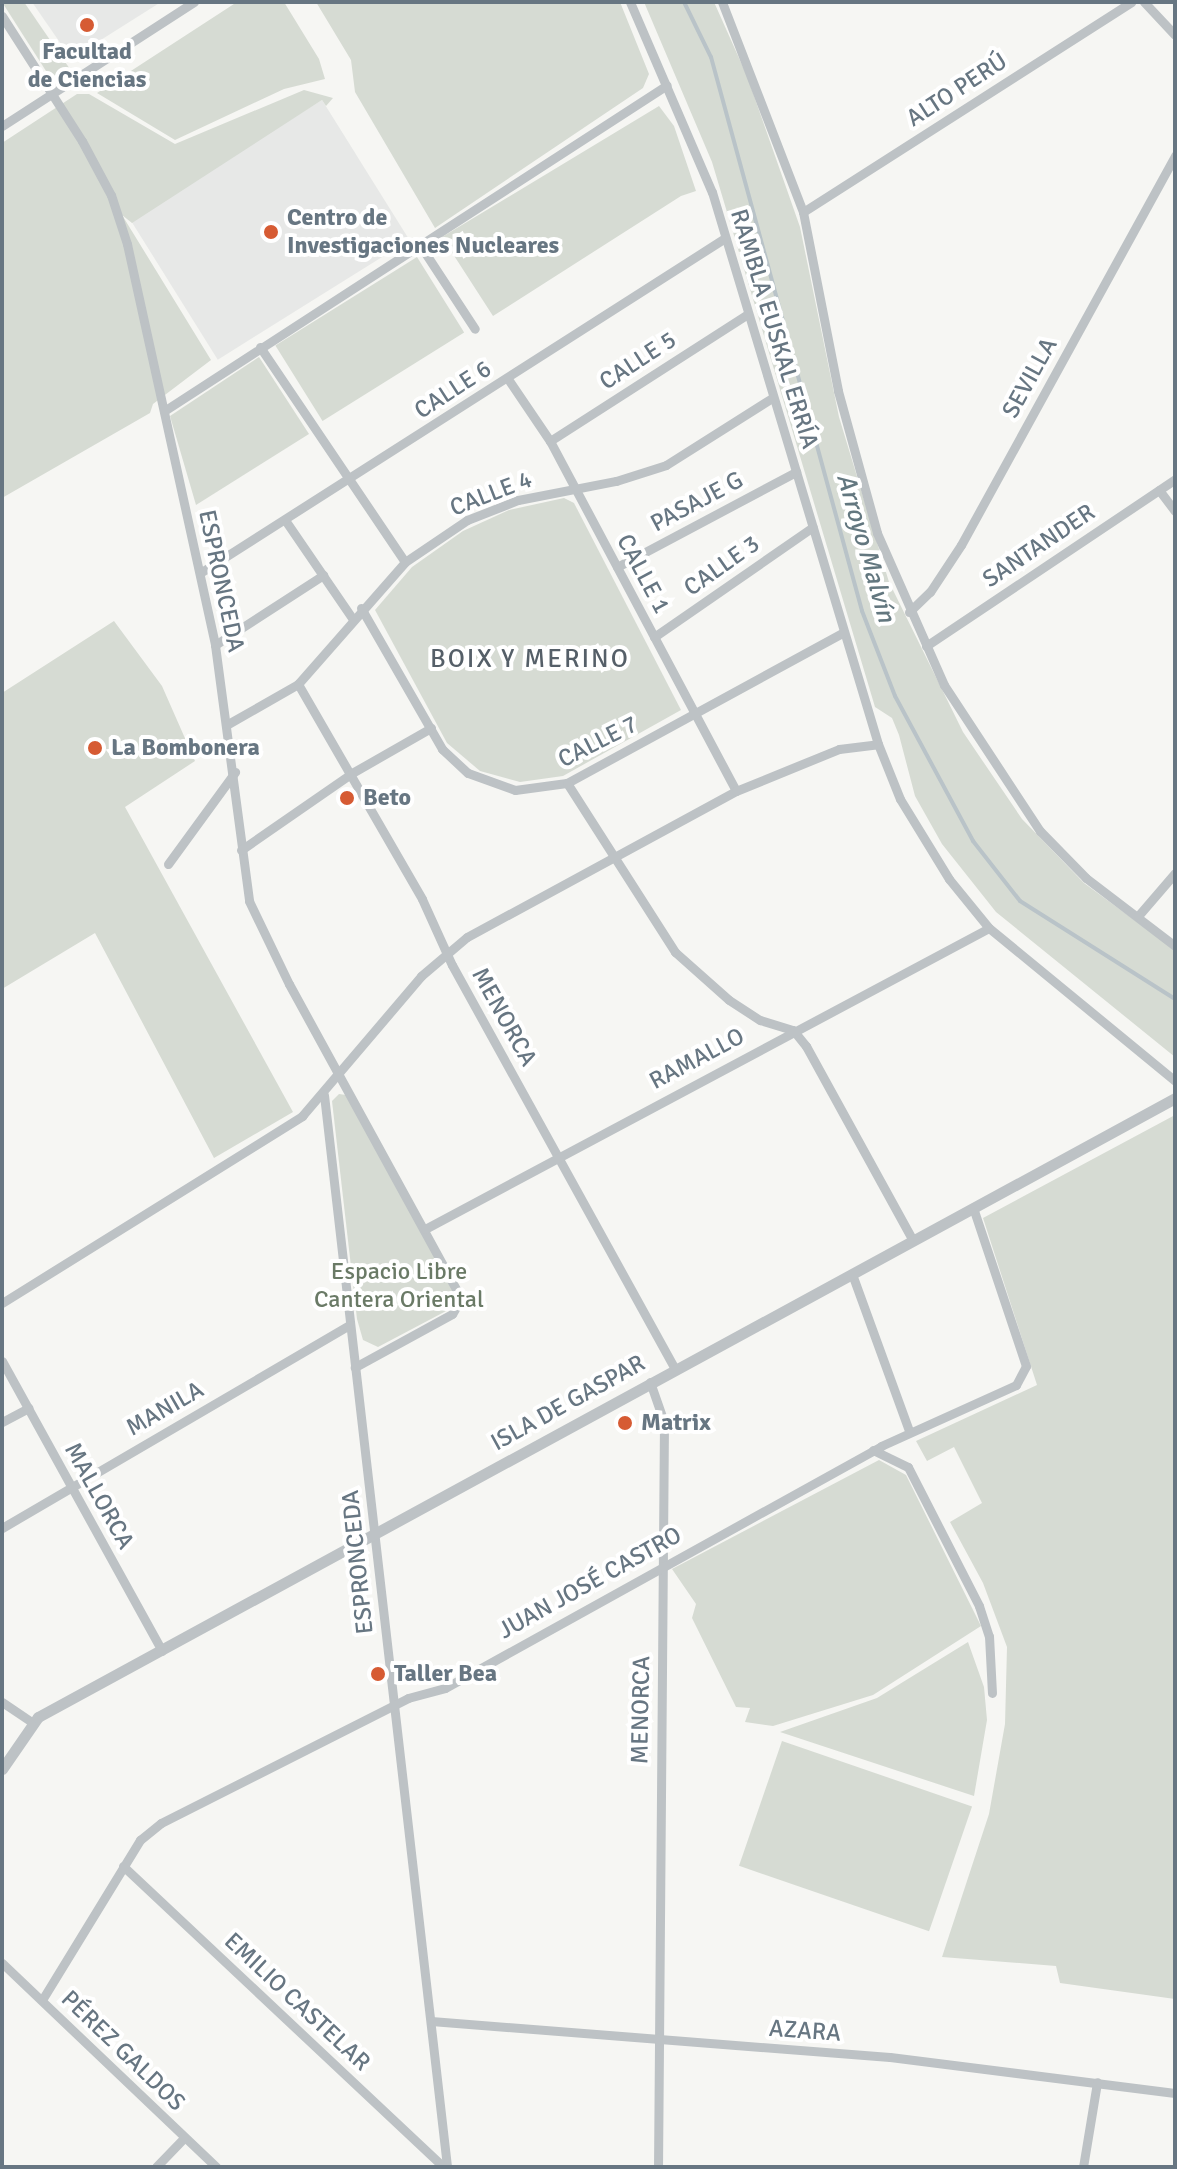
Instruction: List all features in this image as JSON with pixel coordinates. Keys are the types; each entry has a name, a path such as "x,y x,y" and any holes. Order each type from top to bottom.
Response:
{"street":[{"path":"2,126 194,2"},
{"name":"RAMBLA EUSKAL ERRÍA","path":"630,2 712,192 878,744 924,841 989,928 1175,1081"},
{"name":"RAMBLA EUSKAL ERRÍA","path":"722,2 803,212 838,391 877,533 909,612 968,728 1040,831 1086,878 1175,946"},
{"name":"ALTO PERÚ","path":"803,212 1132,2"},
{"path":"1144,2 1175,35"},
{"name":"ESPRONCEDA","path":"2,16 52,93 111,195 164,411 215,645 235,772 241,850 257,921 339,1078 425,1229 460,1301 452,1314 355,1367"},
{"path":"164,411 667,85"},
{"name":"SEVILLA","path":"909,612 930,592 961,545 1175,155"},
{"name":"CALLE 6","path":"200,573 725,238"},
{"path":"420,245 475,329"},
{"name":"CALLE 5","path":"550,441 748,314"},
{"path":"260,347 405,562"},
{"name":"CALLE 1","path":"508,379 550,441 736,791"},
{"name":"CALLE 4","path":"228,724 298,684 352,618 405,562 481,514 575,488 630,477 685,456 772,398"},
{"name":"PASAJE G","path":"617,567 796,472"},
{"name":"SANTANDER","path":"926,646 1175,479"},
{"path":"1159,490 1175,511"},
{"path":"285,520 352,618"},
{"name":"CALLE 3","path":"654,637 813,527"},
{"path":"215,645 323,575"},
{"path":"241,850 352,773 431,728 361,608"},
{"name":"CALLE 7","path":"431,728 442,749 468,773 515,790 567,783 844,632"},
{"name":"MENORCA","path":"298,684 352,773 675,1369"},
{"path":"2,1303 302,1116 339,1078 406,992 447,951 736,791 839,749 878,744"},
{"path":"168,864 235,772"},
{"path":"567,783 658,930 690,967 760,1020 793,1030 913,1241"},
{"path":"1138,916 1175,873"},
{"name":"RAMALLO","path":"425,1229 989,928"},
{"name":"ESPRONCEDA","path":"324,1095 431,2021 445,2167"},
{"name":"ISLA DE GASPAR","path":"2,1769 32,1722 1175,1098"},
{"name":"JUAN JOSÉ CASTRO","path":"42,2000 140,1840 161,1823 394,1708 408,1698 445,1688 873,1450 909,1431 1016,1385 1026,1366 973,1208"},
{"path":"852,1274 909,1431"},
{"name":"MANILA","path":"2,1528 349,1325"},
{"name":"MALLORCA","path":"2,1361 162,1651"},
{"name":"MENORCA","path":"650,1382 664,1422 658,2167"},
{"path":"2,1422 28,1408"},
{"path":"873,1450 908,1467 979,1606 989,1636 992,1693"},
{"path":"2,1702 32,1722"},
{"name":"EMILIO CASTELAR","path":"123,1866 445,2167"},
{"name":"PÉREZ GALDOS","path":"2,1963 216,2167"},
{"name":"AZARA","path":"431,2021 890,2057 1175,2093"},
{"path":"1083,2167 1097,2082"},
{"path":"156,2167 184,2138"}],"shaded area":[{"name":"Facultad de Ciencias","path":"32,2 161,2 77,55 63,47"},
{"name":"Centro de Investigaciones Nucleares","path":"322,100 409,240 218,360 130,220"}],"green space":[{"path":"2,2 24,2 72,72 59,78 46,71"},
{"path":"237,2 284,2 319,59 325,79 284,89 175,140 97,93"},
{"path":"316,2 620,2 649,74 643,88 435,228 355,92 351,60"},
{"path":"644,2 714,2 747,76 800,227 839,417 889,582 963,732 1022,819 1084,883 1175,950 1175,1057 996,912 942,844 915,796 892,718 875,707 712,162"},
{"path":"304,90 333,98 326,106 322,100 132,223 122,215 211,360 153,404 150,413 2,498 2,143 77,94 89,94 175,144"},
{"path":"659,106 674,126 696,191 681,196 493,316 442,237"},
{"path":"417,257 464,332 323,421 275,345"},
{"path":"259,357 309,434 196,505 170,416"},
{"path":"564,498 574,503 681,710 563,776 520,782 480,771 447,743 375,610 412,567 463,531 509,510"},
{"path":"114,621 162,686 195,761 125,807 293,1112 214,1158 95,933 2,989 2,693"},
{"name":"Espacio Libre Cantera Oriental","path":"339,1094 346,1095 453,1291 448,1310 378,1347 363,1340 357,1319 332,1101"},
{"path":"1175,1115 1175,1999 1060,1983 1056,1966 942,1957 989,1814 1005,1724 1007,1647 983,1583 950,1522 982,1503 954,1447 927,1461 916,1441 1037,1385 983,1218"},
{"path":"879,1460 906,1475 981,1626 873,1695 773,1726 745,1722 750,1708 736,1707 692,1618 696,1604 672,1569"},
{"path":"968,1642 984,1687 987,1720 974,1796 780,1732 877,1698"},
{"path":"782,1741 972,1806 929,1931 739,1866"}],"waterway":[{"name":"Arroyo Malvín","path":"684,2 711,57 862,611 895,696 973,841 1020,901 1175,999"}],"place":[{"name":"Facultad de Ciencias","path":"87,25"},
{"name":"Centro de Investigaciones Nucleares","path":"271,232"},
{"name":"La Bombonera","path":"95,748"},
{"name":"Beto","path":"347,798"},
{"name":"Matrix","path":"625,1423"},
{"name":"Taller Bea","path":"378,1674"}],"district":[{"name":"BOIX Y MERINO","path":"530,660"}]}
